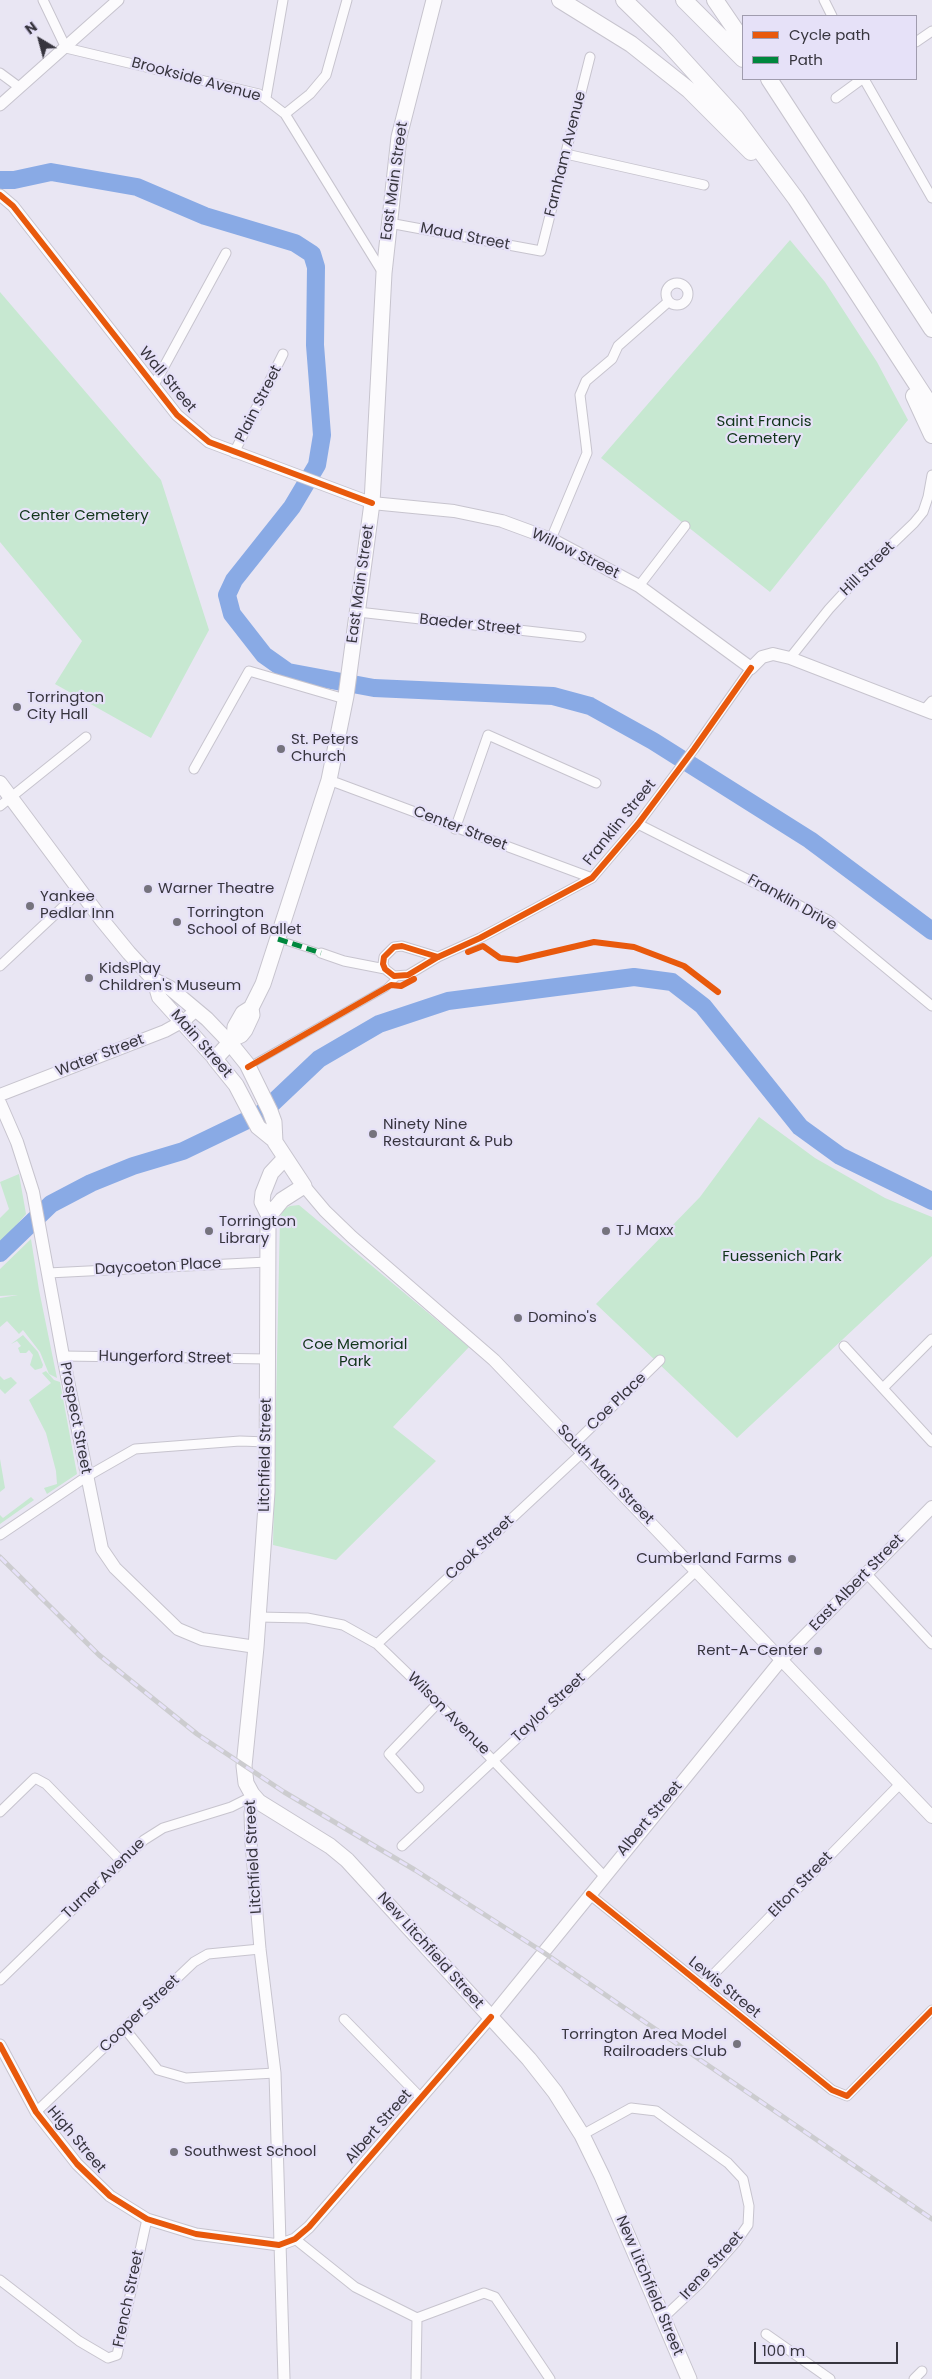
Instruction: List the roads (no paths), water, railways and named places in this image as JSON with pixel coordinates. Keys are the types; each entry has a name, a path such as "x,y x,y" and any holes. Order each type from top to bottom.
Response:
{"highway":[{"name":"East Main Street","path":"215,1059 234,1044 245,1030 252,1015 251,1008 266,977 329,780 345,698 372,503 384,273 399,137 434,0"},
{"path":"560,0 632,44 688,90 796,199"},
{"path":"624,0 667,42 736,118 796,199 929,404"},
{"path":"684,0 742,58"},
{"path":"716,0 742,39"},
{"path":"762,80 792,112"},
{"path":"770,80 932,329"},
{"path":"895,353 930,431"},
{"name":"Main Street","path":"234,1044 250,1070 262,1095"},
{"name":"Main Street","path":"215,1059 235,1083 248,1108"},
{"name":"South Main Street","path":"262,1095 272,1116 274,1140 304,1186"},
{"name":"South Main Street","path":"248,1108 265,1135 274,1140"},
{"name":"Litchfield Street","path":"253,1796 246,1783 244,1766 256,1647 267,1492 267,1262 269,1216 262,1202 264,1190 271,1174 285,1158"},
{"path":"269,1216 286,1197 304,1186"},
{"name":"New Litchfield Street","path":"253,1796 330,1846 347,1860 491,2017 550,2085 582,2135 602,2176 689,2379"}],"main road":[{"name":"Willow Street","path":"372,503 454,511 492,519 551,539 639,586 751,668"},
{"name":"Franklin Street","path":"751,668 762,657 773,654 790,658 929,708"},
{"name":"Main Street","path":"0,783 5,802 80,891 118,940 154,980 160,997 215,1059"},
{"name":"Main Street","path":"154,980 168,986 234,1044"},
{"name":"Water Street","path":"0,1095 137,1042 182,1022 196,1010"},
{"name":"Prospect Street","path":"0,1103 17,1142 34,1192 62,1356 102,1549 115,1568 178,1629 202,1639 256,1647"},
{"name":"South Main Street","path":"304,1186 325,1211 352,1237 494,1360 932,1817"},
{"name":"East Albert Street","path":"782,1659 932,1507"},
{"name":"Albert Street","path":"491,2017 589,1894 782,1659"}],"street":[{"path":"43,0 66,48"},
{"path":"0,105 118,0"},
{"path":"266,98 283,0"},
{"path":"285,114 310,94 326,75 347,0"},
{"path":"824,0 832,15"},
{"path":"917,41 932,31"},
{"name":"Brookside Avenue","path":"66,48 259,94 266,98 285,114 384,273"},
{"name":"Farnham Avenue","path":"541,251 590,57"},
{"path":"0,73 19,87"},
{"path":"836,98 862,80"},
{"path":"864,80 932,198"},
{"path":"566,154 704,185"},
{"name":"Wall Street","path":"0,195 13,206 177,415 209,442 234,453 372,503"},
{"name":"Maud Street","path":"389,223 541,251"},
{"path":"154,385 226,252"},
{"path":"551,539 587,453 580,395 586,381 612,359 618,346 668,302"},
{"name":"Plain Street","path":"234,453 284,354"},
{"name":"Hill Street","path":"790,658 865,570 918,518 928,497 932,475"},
{"path":"639,586 685,526"},
{"name":"Baeder Street","path":"358,612 581,637"},
{"name":"Franklin Street","path":"250,1070 386,988 398,976 408,975 438,957 480,938 592,878 638,824 751,668"},
{"path":"194,769 249,671 345,698"},
{"path":"455,829 488,735 596,783"},
{"path":"5,802 86,737"},
{"name":"Center Street","path":"329,780 455,829 592,878"},
{"name":"Franklin Drive","path":"638,824 828,920 932,1006"},
{"path":"0,966 80,891"},
{"path":"278,939 344,961 385,969 398,976"},
{"path":"385,969 384,956 394,947 402,946 438,957"},
{"name":"Daycoeton Place","path":"48,1273 267,1262"},
{"path":"883,1388 932,1339"},
{"path":"844,1346 932,1442"},
{"name":"Hungerford Street","path":"62,1356 268,1358"},
{"name":"Coe Place","path":"579,1447 660,1360"},
{"path":"0,1535 86,1477 135,1449 240,1441 267,1442"},
{"name":"Cook Street","path":"376,1644 579,1447"},
{"name":"Taylor Street","path":"402,1846 696,1571"},
{"path":"866,1573 932,1644"},
{"name":"Wilson Avenue","path":"258,1617 306,1618 344,1625 376,1644 438,1703 604,1876"},
{"path":"419,1788 389,1754 438,1703"},
{"path":"0,1812 35,1778 46,1784 122,1862"},
{"name":"Elton Street","path":"702,1986 900,1784"},
{"name":"Turner Avenue","path":"0,1980 144,1840 163,1828 231,1808 253,1796"},
{"name":"Litchfield Street","path":"253,1796 250,1824 260,1949 275,2074 284,2379"},
{"name":"Lewis Street","path":"589,1894 832,2090 847,2096 932,2010"},
{"name":"Cooper Street","path":"36,2112 194,1962 208,1954 260,1949"},
{"name":"Albert Street","path":"279,2245 295,2239 309,2226 491,2017"},
{"path":"344,2020 421,2098"},
{"path":"124,2029 158,2070 186,2078 275,2074"},
{"name":"High Street","path":"0,2045 36,2112 77,2164 110,2196 147,2219 196,2234 279,2245"},
{"name":"Irene Street","path":"582,2135 632,2108 656,2111 728,2163 742,2179 749,2206 748,2225 736,2242 699,2284 663,2318"},
{"name":"French Street","path":"0,2280 79,2341 108,2358 117,2355 147,2219"},
{"path":"295,2239 355,2287 417,2318 484,2293 495,2297 550,2379"},
{"path":"416,2379 417,2318"},
{"path":"766,2334 830,2379"},
{"path":"914,2379 922,2371"}],"waterway":[{"path":"0,180 14,180 51,172 137,187 205,216 295,243 312,254 316,267 315,345 322,435 317,465 292,507 234,580 227,595 232,614 264,655 288,672 374,688 553,696 590,706 653,741 810,840 932,931"},
{"path":"0,1253 51,1204 91,1183 133,1166 183,1151 262,1113 319,1059 379,1024 448,1001 634,977 672,982 703,1006 800,1127 840,1156 932,1201"}],"railway":[{"path":"0,1557 99,1655 197,1734 284,1792 415,1870 543,1952 932,2219"}],"place":[{"name":"Torrington City Hall","path":"17,707"},
{"name":"St. Peters Church","path":"281,749"},
{"name":"Warner Theatre","path":"148,889"},
{"name":"Yankee Pedlar Inn","path":"30,906"},
{"name":"Torrington School of Ballet","path":"177,922"},
{"name":"KidsPlay Children's Museum","path":"89,978"},
{"name":"Ninety Nine Restaurant & Pub","path":"373,1134"},
{"name":"Torrington Library","path":"209,1231"},
{"name":"TJ Maxx","path":"606,1231"},
{"name":"Domino's","path":"518,1318"},
{"name":"Cumberland Farms","path":"792,1559"},
{"name":"Rent-A-Center","path":"818,1651"},
{"name":"Torrington Area Model Railroaders Club","path":"737,2044"},
{"name":"Southwest School","path":"174,2152"}],"park label":[{"name":"Saint Francis Cemetery","path":"764,430"},
{"name":"Center Cemetery","path":"84,516"},
{"name":"Fuessenich Park","path":"782,1257"},
{"name":"Coe Memorial Park","path":"355,1354"}]}
